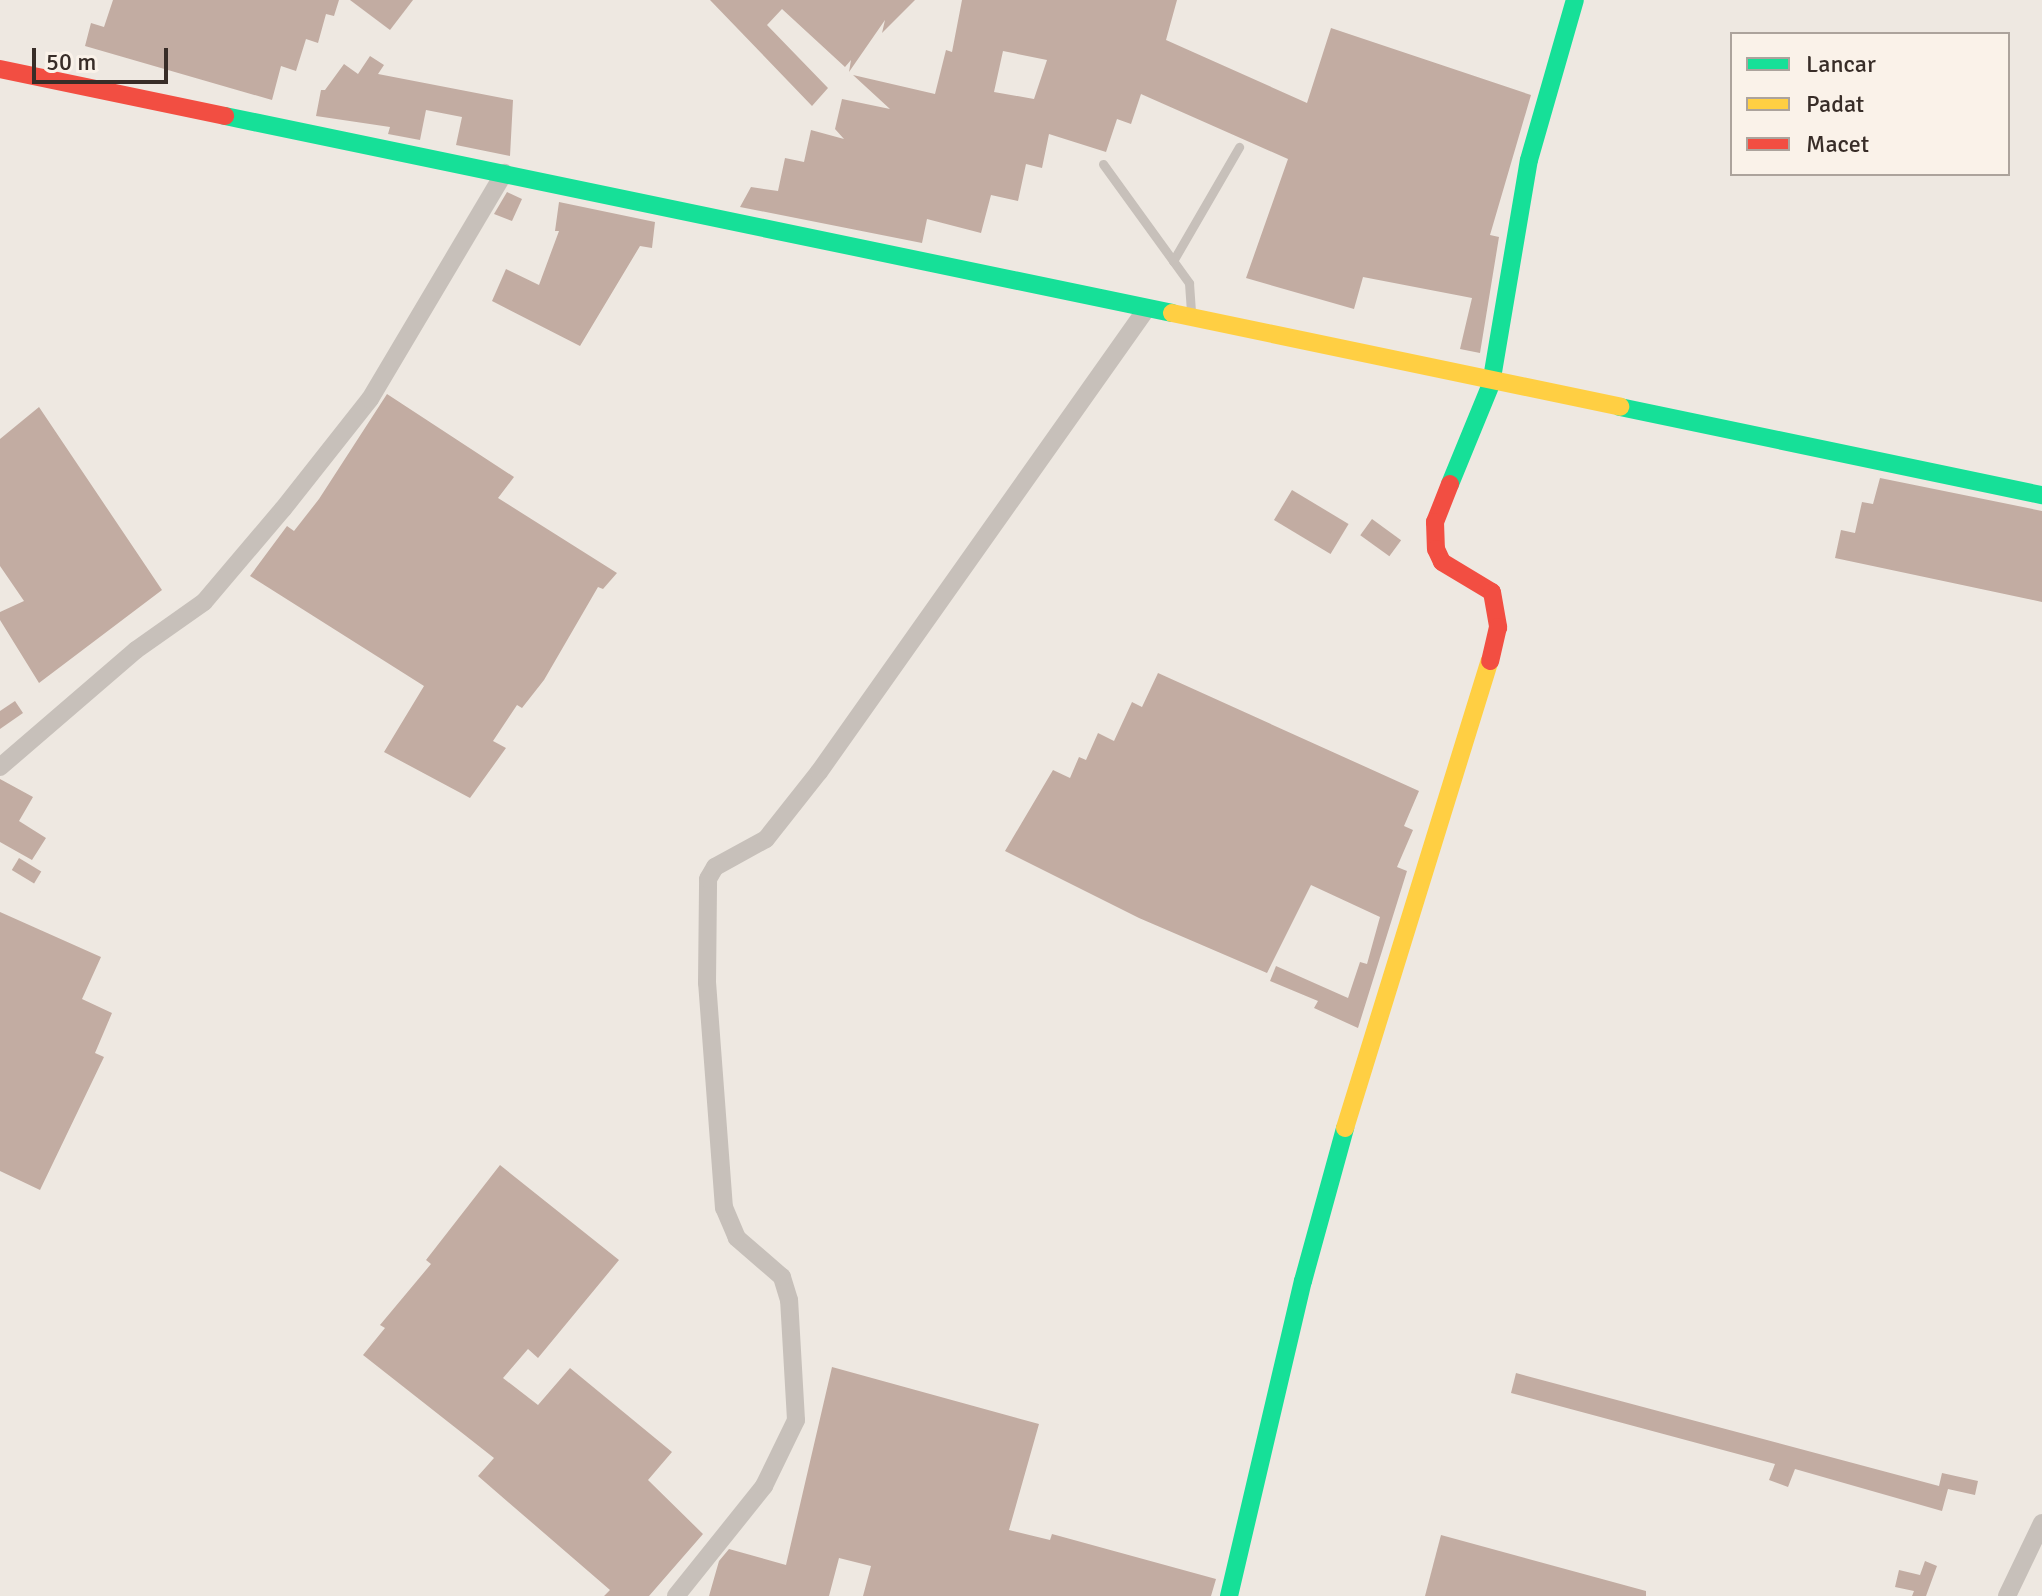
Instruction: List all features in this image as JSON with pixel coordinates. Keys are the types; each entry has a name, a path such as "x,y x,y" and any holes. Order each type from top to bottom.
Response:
{"street":[{"path":"1229,1596 1303,1281 1363,1065 1495,642 1498,608 1492,592 1442,562 1434,537 1435,522 1491,384 1529,160 1575,0"},
{"path":"0,69 1190,317 1491,384 2042,495"},
{"path":"0,767 136,650 204,602 273,521 370,399 504,173"},
{"path":"676,1596 764,1486 796,1420 789,1300 782,1277 737,1238 724,1208 707,983 708,879 729,858 766,839 819,772 1147,308"},
{"path":"2007,1596 2042,1523"}],"lane":[{"path":"1173,261 1239,147"},
{"path":"1103,164 1192,290 1190,317"}],"building":[{"path":"113,0 339,0 334,16 326,14 318,43 306,39 296,71 281,66 272,100 85,46 91,23 104,27"},
{"path":"350,0 413,0 390,30"},
{"path":"710,0 915,0 882,33 885,20 849,72 851,60 845,67 782,9 767,25 828,88 812,106"},
{"path":"962,0 1177,0 1166,40 1307,103 1331,28 1531,95 1490,235 1499,237 1480,353 1460,349 1472,298 1363,277 1354,309 1246,278 1288,159 1141,94 1131,124 1117,119 1106,152 1049,134 1042,168 1026,164 1018,201 991,195 981,233 927,219 922,243 740,207 751,187 778,191 785,158 804,162 811,130 844,139 835,129 842,99 890,109 853,75 935,94 946,50 952,52","holes":["1003,51 1047,60 1034,99 994,92"]},
{"path":"370,56 384,65 378,74 513,100 510,156 456,145 462,117 426,110 420,140 388,134 390,127 316,116 321,90 325,90 344,64 358,74"},
{"path":"507,192 522,199 512,221 494,214"},
{"path":"559,202 655,222 652,248 640,246 580,346 492,301 506,269 539,285 559,231 555,231"},
{"path":"387,394 514,477 498,498 617,573 603,589 598,587 544,680 522,708 517,705 493,741 506,748 470,798 384,752 424,686 250,576 287,526 294,531 319,499"},
{"path":"39,407 162,590 39,683 0,620 0,612 24,601 0,566 0,439"},
{"path":"1880,478 2042,511 2042,602 1835,558 1841,530 1855,533 1862,502 1873,504"},
{"path":"1292,490 1349,524 1331,554 1274,520"},
{"path":"1372,519 1401,540 1389,556 1360,535"},
{"path":"1158,673 1419,791 1404,826 1413,830 1397,867 1407,871 1358,1028 1314,1008 1318,1001 1270,981 1276,966 1348,998 1360,962 1367,964 1380,917 1311,885 1267,973 1139,918 1005,851 1053,770 1070,778 1079,757 1086,760 1098,733 1114,741 1132,702 1142,707"},
{"path":"15,701 23,713 0,729 0,711"},
{"path":"0,779 33,797 19,821 46,838 32,860 0,842"},
{"path":"19,858 41,871 34,883 12,870"},
{"path":"0,912 101,957 82,999 112,1013 95,1053 104,1057 40,1190 0,1171"},
{"path":"500,1165 619,1260 538,1358 528,1349 503,1378 538,1405 570,1368 672,1452 648,1480 703,1534 649,1596 604,1596 610,1590 478,1476 494,1458 363,1355 385,1328 380,1325 431,1264 426,1260"},
{"path":"832,1367 1039,1424 1009,1530 1050,1540 1052,1534 1216,1579 1211,1596 863,1596 871,1566 839,1558 829,1596 709,1596 719,1561 729,1549 786,1565"},
{"path":"1516,1373 1939,1486 1942,1473 1978,1481 1975,1495 1948,1489 1942,1511 1795,1469 1788,1487 1769,1480 1775,1464 1511,1393"},
{"path":"1441,1535 1646,1591 1646,1596 1425,1596"},
{"path":"1925,1561 1937,1566 1926,1596 1912,1596 1914,1591 1895,1587 1899,1570 1920,1575"}],"traffic: fast":[{"path":"1450,484 1491,384 1529,160 1575,0"},
{"path":"225,116 1172,313"},
{"path":"1620,407 2042,495"},
{"path":"1229,1596 1303,1281 1345,1128"}],"traffic: slow":[{"path":"1172,313 1620,407"},
{"path":"1345,1128 1490,661"}],"traffic: jam":[{"path":"0,69 225,116"},
{"path":"1450,484 1435,522 1436,549 1442,562 1492,592 1498,627 1490,661"}]}
